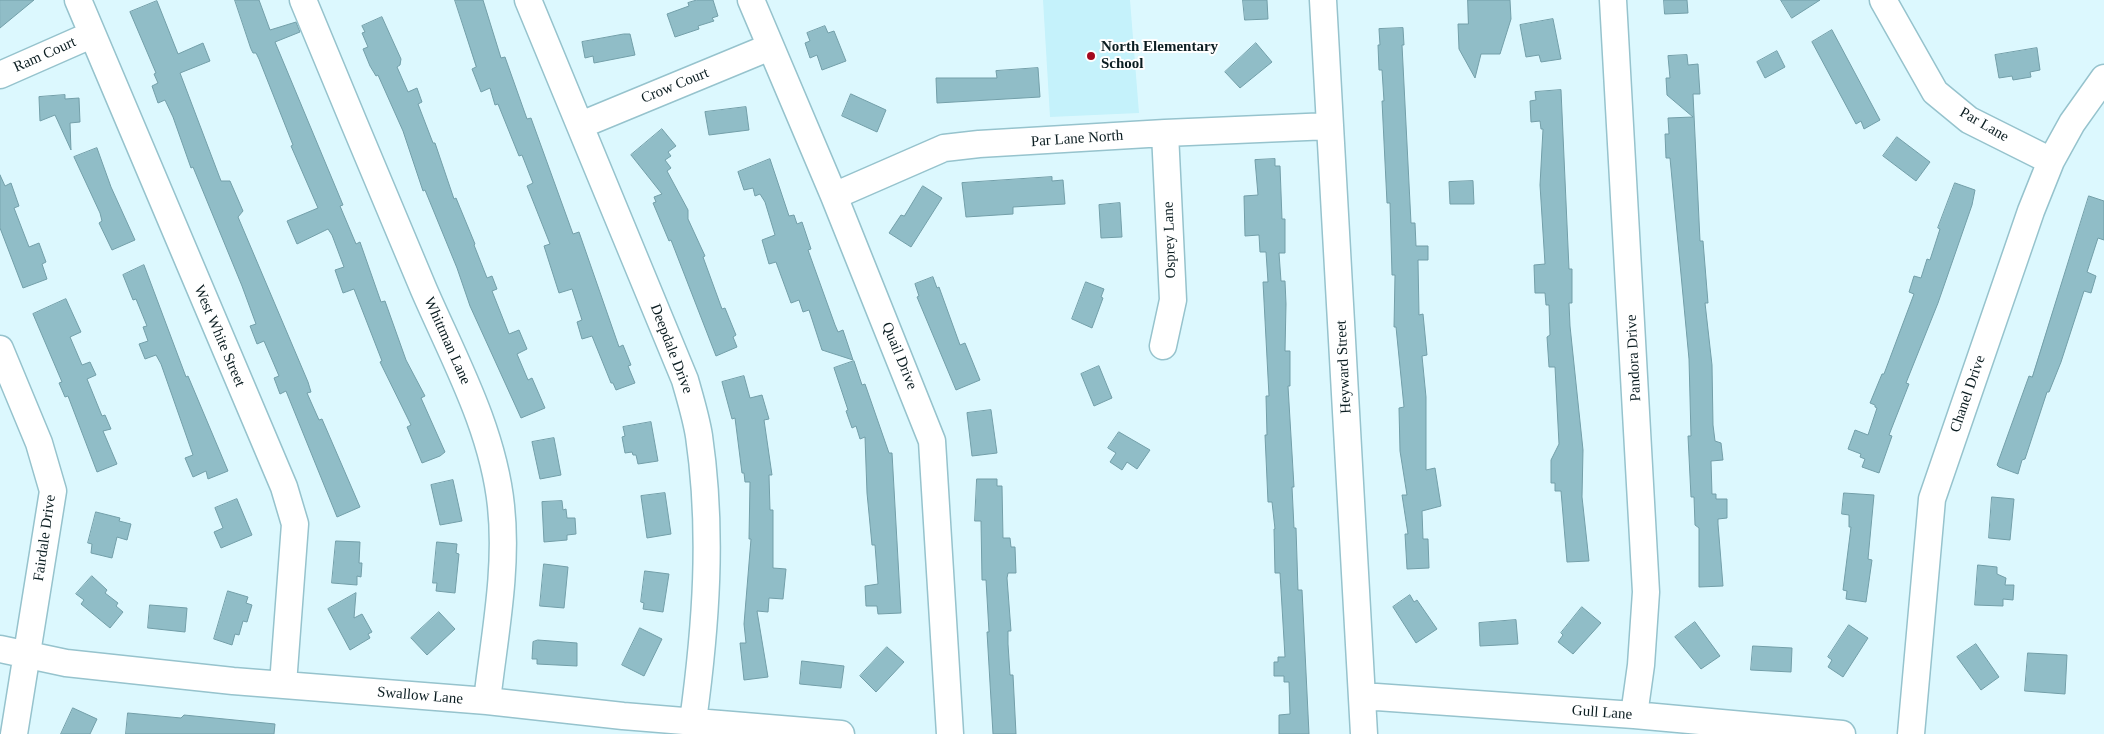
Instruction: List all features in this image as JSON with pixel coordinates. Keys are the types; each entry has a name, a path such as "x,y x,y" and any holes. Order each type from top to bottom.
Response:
{"street":[{"name":"West White Street","path":"78,0 91,35 284,487 295,524 283,684"},
{"name":"Whittman Lane","path":"303,0 399,231 467,386 491,450 501,506 503,557 487,701"},
{"name":"Deepdale Drive","path":"528,0 685,380 698,434 707,502 707,575 703,648 693,721"},
{"name":"Quail Drive","path":"751,0 834,196 932,441 950,734"},
{"name":"Heyward Street","path":"1323,0 1364,734"},
{"name":"Pandora Drive","path":"1613,0 1646,592 1641,665 1634,715"},
{"name":"Par Lane","path":"1883,0 1935,92 1968,120 2051,161"},
{"name":"Ram Court","path":"0,75 91,35"},
{"name":"Crow Court","path":"581,125 770,47"},
{"name":"Chanel Drive","path":"1911,734 1932,499 2031,211 2051,161 2072,123 2104,78"},
{"name":"Par Lane North","path":"834,196 944,148 979,144 1166,133 1330,126"},
{"name":"Osprey Lane","path":"1163,346 1172,300 1166,133"},
{"name":"Fairdale Drive","path":"0,349 39,443 53,491 25,655 14,734"},
{"name":"Swallow Lane","path":"0,649 66,663 841,734"},
{"name":"Gull Lane","path":"1362,696 1634,715 1842,734"}],"shaded area":[{"name":"North Elementary School","path":"1043,0 1130,0 1139,113 1050,117"}],"building":[{"path":"0,0 34,0 0,28"},
{"path":"235,0 259,0 270,30 296,22 300,32 275,42 343,205 340,206 356,244 360,242 381,302 385,301 406,360 425,396 421,398 445,452 440,456 422,463 407,427 411,425 380,362 382,361 354,289 343,293 335,270 344,267 328,229 297,244 287,221 318,208 291,146 293,145 259,59 251,49"},
{"path":"455,0 483,0 501,58 505,57 527,119 531,118 573,234 579,232 619,347 623,345 631,365 628,366 635,383 616,390 613,383 611,383 592,336 582,339 577,322 582,320 572,289 559,293 544,246 550,244 527,186 533,183 522,155 519,156 498,104 495,105 490,88 481,92 472,69 476,67"},
{"path":"697,0 713,0 718,16 712,18 714,21 698,26 699,29 675,37 667,14 689,6 688,3"},
{"path":"1243,0 1267,0 1268,19 1245,20"},
{"path":"1468,0 1510,0 1511,19 1500,54 1481,54 1475,78 1459,49 1458,24 1468,24"},
{"path":"1664,0 1687,0 1688,13 1665,14"},
{"path":"1781,0 1820,0 1792,18"},
{"path":"157,1 178,54 203,43 210,61 180,73 221,181 230,181 243,211 238,217 308,382 311,392 307,393 319,420 322,419 360,507 337,517 286,391 280,394 274,378 279,376 264,341 257,344 250,326 256,324 242,286 193,167 191,168 173,117 165,100 158,103 152,86 158,83 154,74 156,73 130,12"},
{"path":"382,17 401,59 400,65 397,67 408,92 417,88 422,102 418,104 433,143 435,143 454,199 456,198 487,278 492,276 497,289 492,291 509,334 519,330 527,349 517,354 528,380 532,378 545,408 521,418 470,306 457,268 425,190 423,191 403,131 378,75 376,76 370,66 363,49 368,47 362,33 365,32 362,26"},
{"path":"1553,19 1561,59 1541,62 1539,55 1526,57 1520,25"},
{"path":"825,26 828,33 834,31 846,61 822,70 817,55 810,58 805,43 810,41 807,33"},
{"path":"1403,28 1404,45 1402,45 1411,223 1415,223 1416,246 1428,246 1428,260 1418,260 1419,315 1423,314 1427,355 1422,356 1426,397 1426,470 1435,468 1441,506 1422,511 1423,539 1428,539 1429,568 1407,569 1405,534 1408,534 1402,495 1407,495 1400,451 1399,408 1404,407 1396,327 1394,327 1395,275 1392,275 1390,203 1387,203 1382,101 1384,101 1382,70 1379,70 1378,45 1380,45 1379,29"},
{"path":"1832,30 1880,120 1864,129 1861,121 1856,124 1812,42"},
{"path":"630,34 635,55 594,63 593,56 585,58 582,42"},
{"path":"1256,43 1272,62 1240,88 1225,72"},
{"path":"2037,48 2040,70 2030,72 2031,77 2013,80 2012,76 1999,78 1995,55"},
{"path":"1777,51 1785,67 1765,78 1757,62"},
{"path":"1687,55 1688,65 1698,64 1700,94 1693,94 1700,241 1703,241 1708,303 1705,303 1712,365 1713,425 1715,441 1721,443 1723,460 1711,461 1712,494 1716,494 1716,499 1727,499 1727,518 1718,519 1723,586 1699,587 1699,528 1695,525 1694,497 1691,497 1688,436 1691,436 1689,359 1670,158 1666,158 1665,134 1669,134 1668,118 1693,117 1667,95 1666,78 1670,78 1668,56"},
{"path":"1038,68 1040,97 937,103 936,78 997,78 996,71"},
{"path":"1561,90 1569,269 1572,269 1572,303 1569,303 1570,326 1583,450 1582,497 1589,561 1567,562 1561,491 1555,491 1555,483 1551,483 1551,460 1559,444 1555,367 1549,367 1547,337 1550,335 1549,305 1546,305 1545,293 1535,293 1534,265 1545,264 1540,185 1543,129 1541,129 1540,121 1531,122 1530,101 1536,100 1535,92"},
{"path":"851,94 886,110 877,132 842,116"},
{"path":"65,95 65,99 79,98 80,122 70,123 71,150 55,115 40,121 39,97"},
{"path":"746,107 749,130 709,135 705,112"},
{"path":"662,129 676,146 668,152 671,156 665,160 671,168 667,171 688,210 688,219 705,256 703,257 722,309 725,308 736,335 733,337 737,347 716,356 671,240 669,241 653,203 656,202 654,197 662,194 631,155"},
{"path":"1897,137 1930,162 1916,181 1883,156"},
{"path":"97,148 111,187 135,240 112,250 99,223 102,221 100,213 74,157"},
{"path":"770,159 789,216 794,215 797,224 802,222 811,249 808,250 835,325 838,332 843,330 853,360 822,350 809,310 803,312 799,300 791,303 776,262 769,264 762,240 775,235 765,202 760,194 755,196 753,188 744,190 738,172"},
{"path":"1275,159 1275,166 1280,166 1282,219 1285,219 1285,253 1279,253 1281,281 1285,281 1285,351 1290,351 1290,386 1288,386 1294,487 1292,487 1294,528 1296,528 1298,590 1302,590 1309,734 1279,734 1279,715 1290,714 1289,682 1284,682 1284,676 1274,676 1274,662 1278,662 1278,657 1285,657 1280,573 1275,573 1275,529 1272,502 1268,502 1265,435 1267,435 1266,396 1269,396 1263,282 1268,282 1266,252 1260,252 1259,235 1245,236 1244,196 1258,195 1255,160"},
{"path":"0,175 5,186 11,183 19,206 14,208 29,247 39,243 46,262 42,264 47,279 23,288 0,228"},
{"path":"1052,177 1052,181 1063,180 1065,204 1013,207 1013,214 966,217 962,183"},
{"path":"1473,181 1474,204 1450,204 1449,182"},
{"path":"1955,183 1975,190 1972,205 1938,303 1906,383 1909,384 1889,435 1892,436 1879,473 1862,467 1865,459 1860,457 1861,454 1848,449 1855,430 1868,435 1877,408 1870,403 1882,374 1884,374 1914,294 1909,292 1914,276 1921,278 1927,259 1930,260 1940,229 1938,228"},
{"path":"923,186 942,198 911,247 889,233 901,215 904,216"},
{"path":"2089,196 2104,201 2104,240 2098,238 2087,272 2096,276 2091,293 2084,291 2061,362 2049,392 2047,392 2025,459 2022,460 2018,474 1997,465 2029,376 2032,377"},
{"path":"1120,203 1122,237 1101,238 1099,205"},
{"path":"144,265 186,377 188,376 228,471 208,479 206,471 193,477 185,458 193,455 161,364 156,355 145,359 139,344 148,341 143,327 147,326 136,299 133,300 123,275"},
{"path":"933,277 937,288 939,287 960,345 965,343 980,380 956,390 917,297 919,296 915,284"},
{"path":"1086,282 1104,289 1101,297 1103,298 1092,328 1072,319"},
{"path":"66,299 81,332 70,337 82,365 90,362 96,375 87,379 102,416 105,415 111,429 103,431 117,464 97,472 68,396 65,397 59,383 62,382 33,314"},
{"path":"854,361 862,385 865,384 889,453 892,453 901,613 878,614 877,606 866,606 865,586 878,584 875,545 872,545 867,493 865,437 860,439 856,426 852,428 834,368"},
{"path":"1099,366 1112,398 1094,406 1081,374"},
{"path":"744,376 750,398 762,395 769,419 764,420 772,475 769,475 770,510 773,510 773,568 786,569 783,599 769,598 768,612 757,611 768,677 744,680 740,643 746,643 744,624 751,539 749,539 750,482 745,482 744,473 742,473 735,418 732,419 722,382"},
{"path":"991,410 997,453 972,456 967,413"},
{"path":"651,422 658,461 638,464 636,455 633,455 632,452 625,453 622,437 625,436 623,427"},
{"path":"1119,432 1150,450 1137,469 1127,462 1122,470 1110,462 1116,453 1108,448"},
{"path":"554,438 561,475 540,479 532,442"},
{"path":"977,479 997,479 997,486 1002,486 1003,538 1010,538 1011,547 1015,547 1016,573 1008,573 1007,578 1011,631 1008,631 1008,644 1010,675 1013,675 1016,734 993,734 986,580 982,580 981,521 975,521"},
{"path":"453,480 462,521 440,525 431,485"},
{"path":"665,493 671,534 647,538 641,496"},
{"path":"1844,493 1874,495 1868,559 1872,560 1866,602 1846,599 1847,591 1843,590 1851,527 1849,527 1849,515 1842,514"},
{"path":"1992,497 2014,499 2010,540 1989,538"},
{"path":"237,499 252,535 221,548 214,532 223,528 215,508"},
{"path":"562,501 563,510 566,509 567,518 575,518 576,534 567,535 567,540 544,542 542,502"},
{"path":"96,512 120,518 119,521 131,524 127,540 117,537 112,558 91,553 92,544 88,543"},
{"path":"336,541 360,542 359,563 362,563 361,577 357,576 357,585 332,583"},
{"path":"437,542 457,544 456,553 459,554 455,593 436,591 437,583 433,583"},
{"path":"544,564 568,567 564,608 540,606"},
{"path":"1978,565 1997,567 1997,574 2006,578 2005,585 2014,585 2013,600 2003,599 2003,606 1975,605"},
{"path":"645,571 669,574 663,612 643,609 644,603 641,602"},
{"path":"92,576 107,590 105,593 118,603 116,606 123,612 110,628 81,604 84,600 76,594"},
{"path":"228,591 248,597 246,603 252,605 247,622 243,621 239,635 235,634 232,645 214,639"},
{"path":"356,593 354,618 362,614 372,632 368,634 370,638 350,650 328,609"},
{"path":"1410,595 1414,602 1417,600 1437,629 1416,643 1393,607"},
{"path":"150,605 187,608 185,632 148,628"},
{"path":"1582,607 1601,623 1573,654 1558,642 1563,635 1561,633"},
{"path":"439,612 455,629 427,655 411,638"},
{"path":"1516,620 1518,644 1480,646 1479,623"},
{"path":"1695,622 1720,656 1701,669 1675,637"},
{"path":"1849,625 1868,638 1843,677 1828,667 1832,660 1828,657"},
{"path":"640,628 662,639 644,676 622,665"},
{"path":"538,640 577,643 577,666 537,664 537,659 532,659 533,642"},
{"path":"1976,644 1999,677 1981,690 1957,657"},
{"path":"1753,646 1792,648 1791,672 1751,670"},
{"path":"887,647 904,662 876,692 860,676"},
{"path":"2028,653 2067,655 2065,694 2025,691"},
{"path":"802,661 844,666 841,688 800,684"},
{"path":"73,708 97,719 90,734 61,734"},
{"path":"128,713 181,718 184,715 275,724 274,734 126,734"}],"place":[{"name":"North Elementary School","path":"1091,56"}]}
